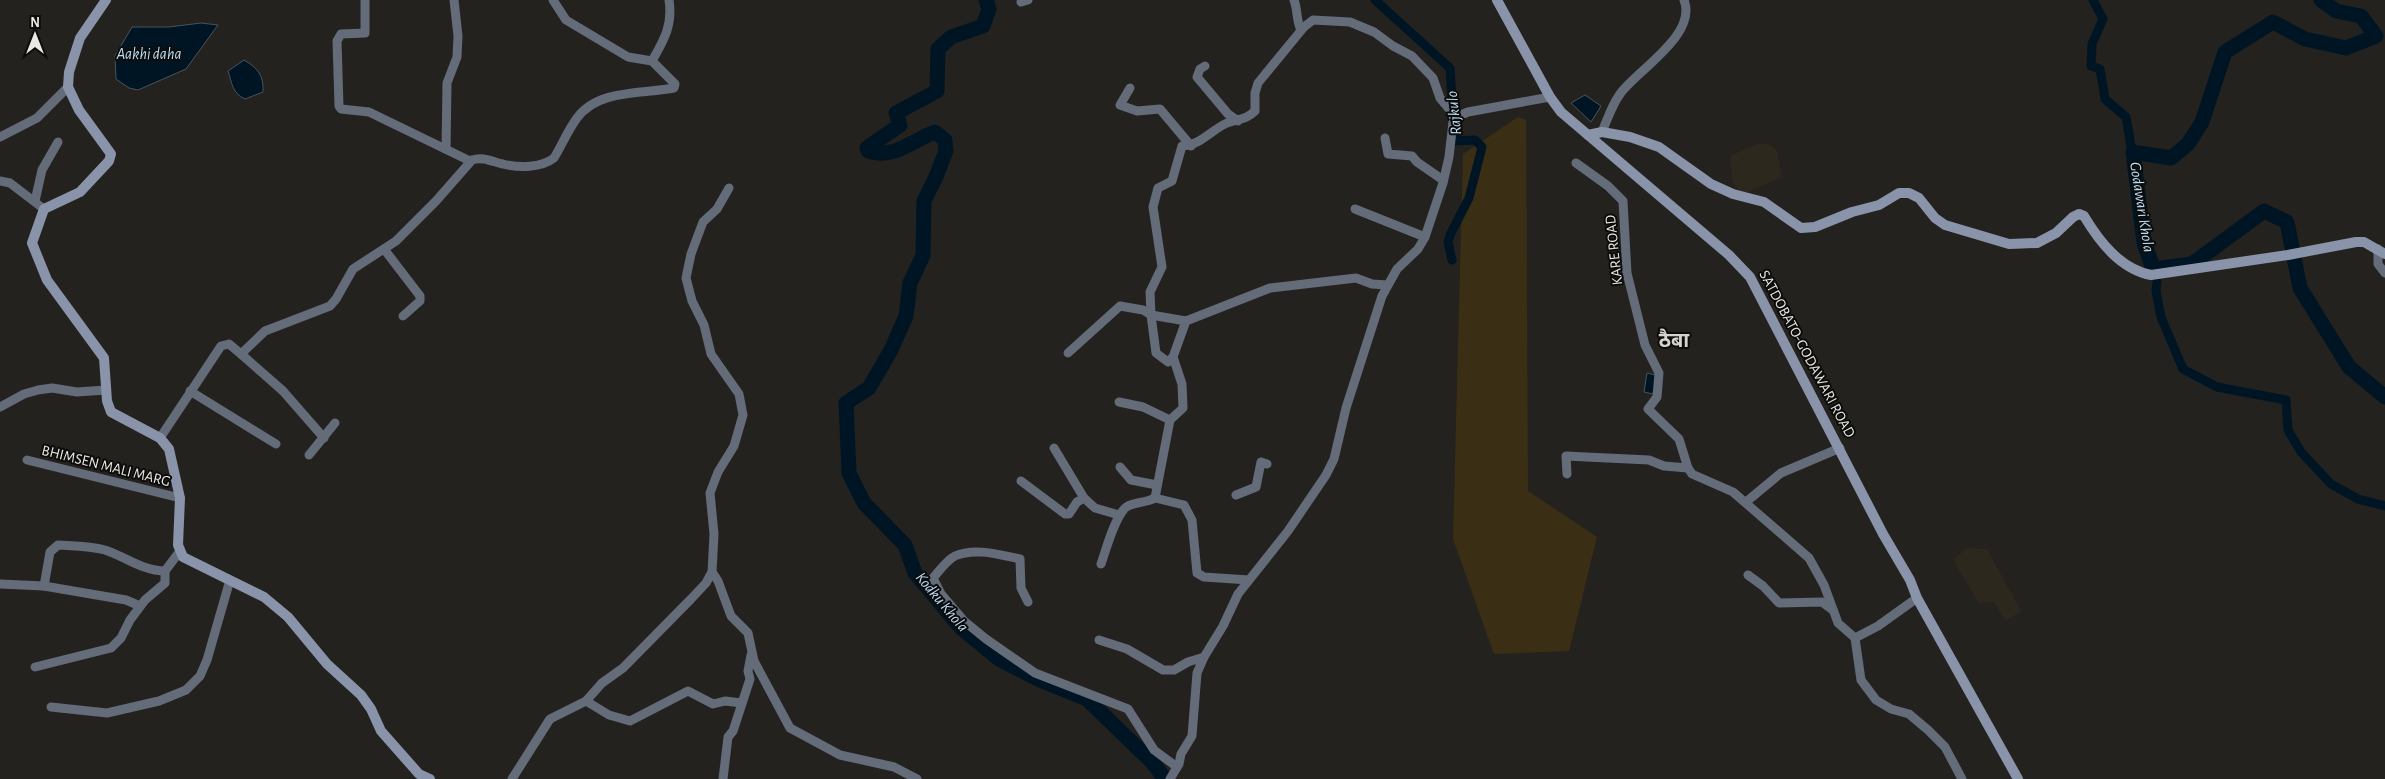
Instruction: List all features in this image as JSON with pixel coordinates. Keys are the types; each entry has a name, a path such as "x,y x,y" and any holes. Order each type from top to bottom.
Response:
{"street":[{"path":"106,0 80,38 69,72 68,87 79,110 111,154 109,161 80,192 44,209 32,243 47,280 104,358 106,390 111,412 160,438 169,449 180,498 178,545 183,557 264,597 288,617 327,664 361,695 371,709 381,731 419,774 430,779"},
{"path":"365,0 365,33 341,34 337,41 338,106 341,109 369,112 470,161"},
{"path":"446,150 447,83 457,57 458,36 454,0"},
{"path":"241,354 265,331 330,306 345,285 352,269 396,241 436,201 470,161 480,158 505,165 520,166 548,163 554,158 578,117 587,109 608,97 674,88 675,84 652,61 628,57 566,20 553,0"},
{"path":"652,61 665,40 670,24 669,0"},
{"path":"1294,0 1298,10 1298,24 1301,30"},
{"name":"SATDOBATO-GODAWARI ROAD","path":"1497,0 1550,97 1561,112 1745,270 1840,448 1883,534 1910,580 1917,598 2018,779"},
{"path":"1602,132 1619,95 1662,56 1685,20 1687,6 1684,0"},
{"path":"1186,321 1174,357 1168,362 1156,353 1150,315 1150,292 1162,267 1153,207 1158,188 1172,181 1182,146 1191,146 1226,124 1249,117 1255,112 1255,92 1258,83 1301,30 1313,20 1350,22 1374,32 1393,46 1412,56 1433,78 1440,98 1456,117"},
{"path":"1205,66 1200,69 1197,77 1228,114 1238,121"},
{"path":"0,137 37,118 68,87"},
{"path":"1130,88 1120,106 1137,111 1160,109 1191,146"},
{"path":"1028,602 1021,588 1022,565 1020,559 983,552 968,552 954,557 933,578 941,594 964,621 986,639 1035,672 1128,709 1154,750 1173,774 1181,754 1192,736 1197,673 1204,657 1223,626 1238,594 1288,531 1326,475 1334,459 1346,408 1387,285 1397,270 1418,249 1425,237 1449,157 1453,122 1456,117 1477,110 1550,97"},
{"path":"1588,135 1602,132 1630,137 1659,148 1711,184 1733,194 1764,202 1801,228 1815,227 1852,212 1879,205 1899,193 1909,193 1919,198 1935,218 1945,225 2009,244 2037,243 2056,233 2073,217 2079,214 2084,216 2097,236 2115,255 2132,268 2151,275 2288,255 2356,242 2364,242 2382,252 2378,264 2385,273"},
{"path":"1385,138 1388,154 1412,156 1417,162 1443,180"},
{"path":"35,201 42,170 58,142"},
{"name":"KARE ROAD","path":"1576,163 1608,186 1622,201 1627,273 1645,345 1658,373 1657,397 1648,409 1659,417 1680,439 1688,468"},
{"path":"0,181 10,183 44,209"},
{"path":"512,779 519,772 550,720 586,701 602,683 623,668 706,583 712,572 714,534 710,493 718,472 734,446 743,415 739,394 711,354 704,325 692,301 686,278 691,254 703,222 717,209 729,188"},
{"path":"1355,209 1425,237"},
{"path":"384,249 420,296 420,301 402,316"},
{"path":"1068,353 1120,306 1143,310 1150,315 1186,321 1270,288 1356,278 1372,284 1387,285"},
{"path":"160,438 221,346 229,344 282,391 324,438"},
{"path":"1155,498 1170,420 1183,408 1182,384 1174,357"},
{"path":"1,406 24,394 38,390 52,388 77,392 106,390"},
{"path":"190,391 276,444"},
{"path":"1119,402 1143,407 1170,420"},
{"path":"309,455 335,423"},
{"path":"1054,448 1084,498 1095,508 1119,515"},
{"path":"1746,502 1781,473 1840,448"},
{"path":"1566,474 1566,456 1649,460 1664,466 1688,468 1692,474 1723,486 1746,502 1809,558 1824,585 1838,624 1855,638 1861,680 1876,700 1891,709 1909,714 1928,730 1945,746 1962,779"},
{"name":"BHIMSEN MALI MARG","path":"27,460 180,498"},
{"path":"1236,495 1256,487 1261,462 1267,464"},
{"path":"1120,467 1131,480 1157,485"},
{"path":"1021,481 1065,514 1069,514 1077,502 1084,498"},
{"path":"1101,564 1119,515 1128,506 1145,503 1155,498 1184,505 1192,520 1197,573 1204,577 1248,580"},
{"path":"44,586 50,552 58,545 86,546 107,551 130,562 165,571"},
{"path":"35,667 111,648 122,638 130,620 140,606 165,583 165,571 180,550"},
{"path":"712,572 718,581 731,616 748,633 754,662 790,728 840,755 894,767 917,779"},
{"path":"1748,575 1763,586 1779,603 1822,602 1833,610"},
{"path":"51,707 107,713 159,701 186,690 200,676 207,660 230,580"},
{"path":"0,584 44,586 126,600 140,606"},
{"path":"1855,638 1878,626 1917,598"},
{"path":"1099,640 1127,649 1163,670 1174,670 1188,662 1204,657"},
{"path":"723,779 728,737 734,731 750,679 748,671 752,652"},
{"path":"586,701 609,715 630,721 688,691 713,704 725,701 742,703"}],"shaded area":[{"path":"1518,117 1526,120 1528,491 1597,537 1569,651 1494,654 1453,539 1463,154"},
{"path":"1757,144 1768,144 1777,150 1782,177 1746,193 1739,191 1732,181 1730,156"},
{"path":"1967,548 1987,549 2021,611 2006,621 1994,602 1979,603 1953,560"}],"water":[{"name":"Aakhi daha","path":"201,23 218,25 186,69 138,90 129,88 116,79 115,56 132,27 169,27"},
{"path":"244,60 259,73 263,86 263,92 245,99 235,91 228,71"},
{"path":"1585,95 1601,106 1591,122 1571,103"},
{"path":"1647,373 1656,375 1653,394 1644,392"}],"waterway":[{"name":"Kodku Khola","path":"986,0 989,9 983,26 951,37 938,49 937,91 896,113 900,125 867,148 868,151 886,153 902,148 935,132 945,140 946,151 924,201 923,255 910,283 906,316 891,350 869,388 846,403 849,473 864,503 905,545 915,573 961,628 999,659 1038,679 1087,699 1153,763 1165,779"},
{"name":"Rajkulo","path":"1375,0 1450,68 1453,116"},
{"path":"2093,0 2103,19 2092,44 2091,66 2100,69 2105,99 2126,117 2147,239 2155,265"},
{"name":"Godawari Khola","path":"2321,0 2336,11 2361,16 2376,36 2346,48 2305,39 2273,22 2225,52 2202,122 2188,144 2171,158 2133,152 2144,243 2153,269 2192,264 2264,211 2287,222 2300,288 2349,367 2385,397"},
{"name":"Rajkulo","path":"1452,260 1448,242 1469,198 1482,147 1475,140 1455,141 1454,132"},
{"path":"2157,282 2156,291 2161,317 2183,369 2217,387 2286,400 2288,430 2301,452 2331,484 2358,499 2385,506"}],"district":[{"name":"ठैबा","path":"1674,341"}]}
